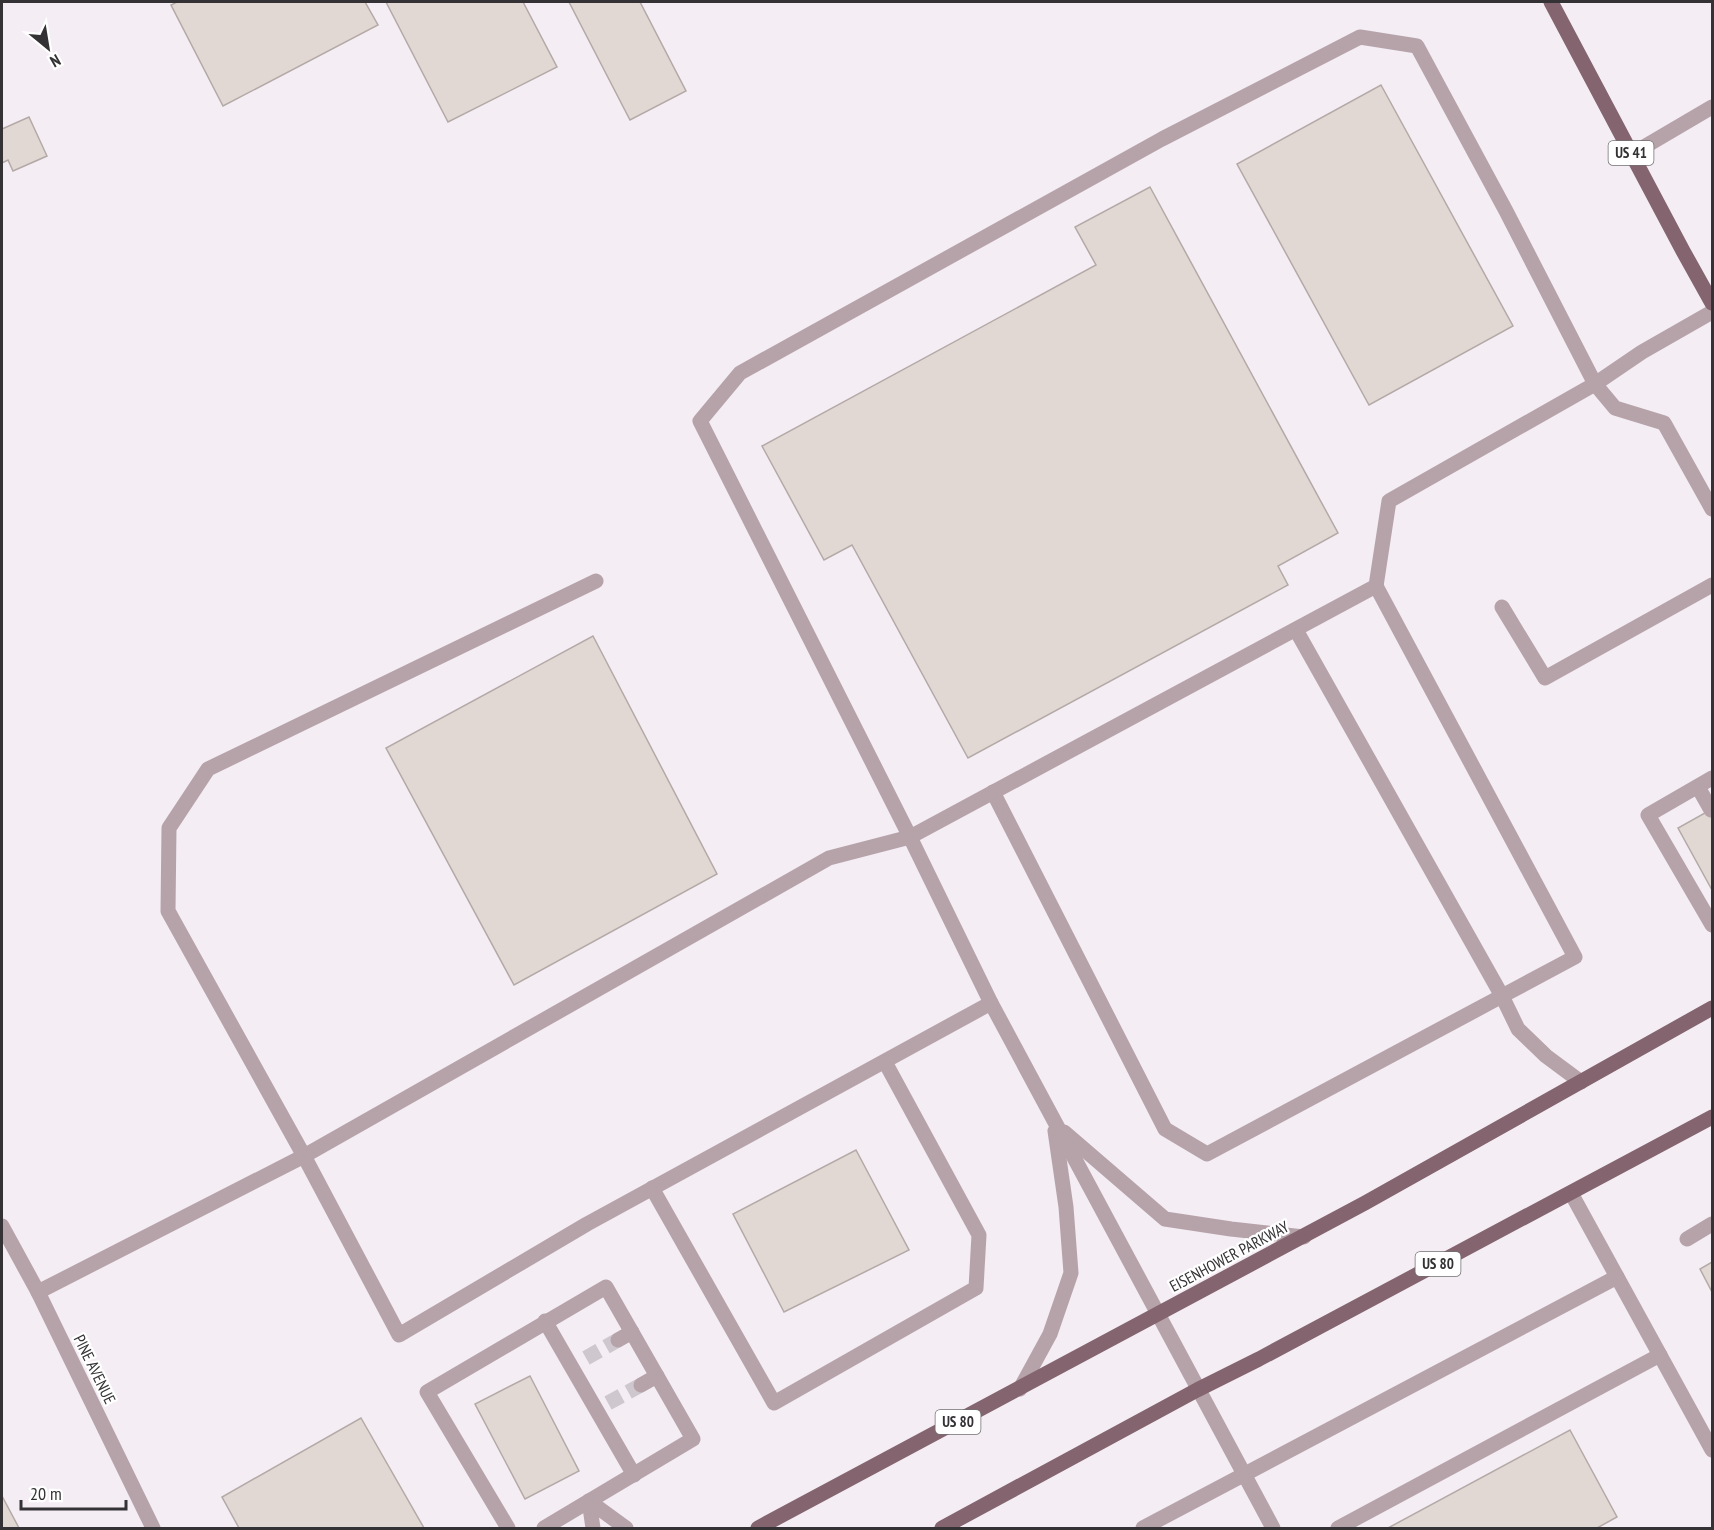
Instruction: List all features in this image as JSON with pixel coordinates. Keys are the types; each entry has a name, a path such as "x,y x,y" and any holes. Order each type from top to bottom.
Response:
{"main road":[{"name":"US 41","path":"1551,2 1713,303"},
{"name":"EISENHOWER PARKWAY","path":"758,1528 1304,1237 1713,1008"},
{"name":"US 80","path":"942,1528 1197,1390 1713,1117"}],"street":[{"path":"1273,1528 991,1003 700,421 740,374 1161,139 1360,37 1417,46 1506,211 1595,384 1615,408 1664,423 1713,509"},
{"path":"1632,154 1713,108"},
{"path":"993,792 1165,1129 1207,1154 1575,957 1376,586 1389,501 1595,384 1642,352 1713,312"},
{"path":"596,581 208,769 169,828 168,911 304,1156 399,1335 587,1224 991,1003"},
{"path":"1502,606 1545,678 1713,585"},
{"path":"38,1292 304,1156 829,858 910,837 1376,586"},
{"path":"1296,630 1502,996 1518,1029 1546,1056 1581,1082"},
{"path":"1713,778 1648,815 1713,925"},
{"path":"1698,787 1711,810"},
{"path":"652,1188 774,1403 976,1288 979,1235 885,1062"},
{"path":"1055,1123 1165,1219 1304,1237"},
{"path":"1020,1389 1050,1334 1071,1273 1066,1207 1055,1123"},
{"path":"1571,1193 1713,1450"},
{"path":"1687,1239 1713,1224"},
{"name":"PINE AVENUE","path":"2,1226 38,1292 153,1528"},
{"path":"1143,1528 1617,1277"},
{"path":"508,1528 427,1392 606,1287 693,1439 544,1528"},
{"path":"545,1321 579,1362 634,1474"},
{"path":"618,1340 632,1332"},
{"path":"1338,1528 1660,1355"},
{"path":"641,1385 657,1376"},
{"path":"589,1501 593,1528"},
{"path":"589,1501 626,1528"}],"building":[{"path":"177,2 365,2 378,25 223,106 171,5"},
{"path":"386,2 523,2 557,67 448,122"},
{"path":"569,2 640,2 686,91 630,120"},
{"path":"1381,85 1513,326 1369,405 1237,164"},
{"path":"29,117 47,156 13,171 8,160 2,163 2,129"},
{"path":"1150,187 1338,533 1278,566 1288,585 968,758 852,545 824,560 762,446 1096,265 1075,227"},
{"path":"593,636 717,874 514,985 386,748"},
{"path":"1712,809 1712,890 1678,828"},
{"path":"856,1150 909,1250 784,1312 733,1214"},
{"path":"1712,1262 1712,1292 1700,1269"},
{"path":"530,1376 579,1471 525,1499 475,1404"},
{"path":"361,1418 424,1528 239,1528 222,1497"},
{"path":"1570,1430 1617,1517 1597,1528 1388,1528"},
{"path":"2,1496 19,1528 2,1528"}],"tunnel":[{"path":"586,1358 618,1340"},
{"path":"608,1403 641,1385"}]}
